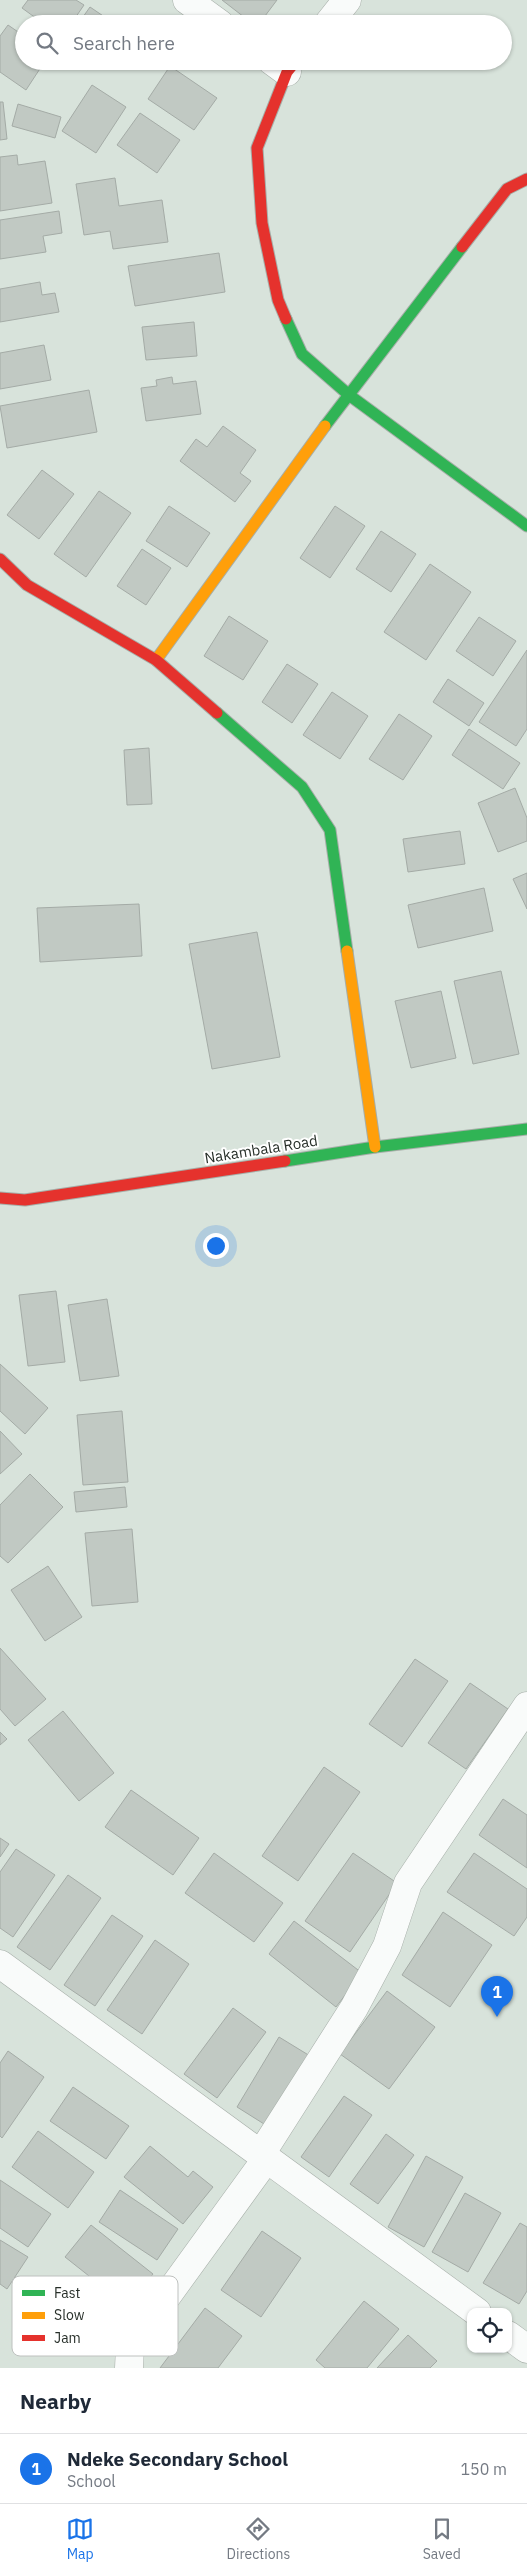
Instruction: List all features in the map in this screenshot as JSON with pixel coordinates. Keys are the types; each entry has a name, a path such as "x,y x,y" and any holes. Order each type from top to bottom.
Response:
{"street":[{"path":"187,0 208,15"},
{"path":"335,15 347,0"},
{"path":"283,70 257,148 262,223 278,300 302,354 349,394 527,526"},
{"path":"156,660 349,394 507,189 527,178"},
{"path":"0,559 27,585 156,660 302,787 330,830 375,1147"},
{"name":"Nakambala Road","path":"0,1198 25,1200 375,1147 527,1129"},
{"path":"178,2279 264,2156 354,2008 387,1946 408,1883 527,1706"},
{"path":"0,1964 472,2308"},
{"path":"512,2338 527,2348"}],"building":[{"path":"28,0 76,0 84,5 77,15 32,15 22,8"},
{"path":"222,0 277,0 266,15 241,15"},
{"path":"90,7 102,15 84,15"},
{"path":"8,25 15,30 15,70 39,70 26,90 0,72 0,36"},
{"path":"167,70 176,70 217,98 194,130 148,99"},
{"path":"92,85 126,107 96,153 62,131"},
{"path":"0,102 3,102 7,139 0,140"},
{"path":"18,104 61,117 55,138 12,126"},
{"path":"140,113 180,140 157,173 117,145"},
{"path":"17,155 18,165 45,161 52,203 0,211 0,157"},
{"path":"115,178 119,206 162,200 168,242 113,249 110,231 84,235 76,184"},
{"path":"59,211 62,233 43,236 46,252 0,259 0,220"},
{"path":"219,253 225,292 135,306 128,266"},
{"path":"40,282 42,295 55,293 59,312 0,322 0,289"},
{"path":"194,322 197,356 146,360 142,327"},
{"path":"44,345 51,380 0,389 0,353"},
{"path":"172,377 173,384 196,381 201,414 146,421 141,388 157,386 156,380"},
{"path":"89,390 97,432 7,448 0,406"},
{"path":"223,426 256,450 240,473 251,481 235,502 180,461 196,439 207,447"},
{"path":"42,470 74,494 39,539 7,515"},
{"path":"99,491 131,513 86,577 54,554"},
{"path":"169,506 210,533 187,567 146,541"},
{"path":"335,506 365,526 330,578 300,558"},
{"path":"381,531 416,554 391,592 356,569"},
{"path":"142,549 171,568 146,605 117,586"},
{"path":"430,564 471,592 426,660 384,632"},
{"path":"229,616 268,641 243,680 204,656"},
{"path":"479,617 516,641 493,676 456,651"},
{"path":"527,650 527,729 516,746 479,722"},
{"path":"287,664 318,684 292,723 262,702"},
{"path":"448,679 484,703 469,726 433,702"},
{"path":"332,692 368,716 340,759 303,735"},
{"path":"399,714 432,736 403,780 369,759"},
{"path":"469,729 520,763 503,789 452,755"},
{"path":"149,748 152,804 127,805 124,750"},
{"path":"515,788 527,818 527,841 498,852 478,803"},
{"path":"460,831 465,864 408,872 403,839"},
{"path":"527,873 527,909 513,879"},
{"path":"484,888 493,931 418,948 408,905"},
{"path":"139,904 142,956 40,962 37,908"},
{"path":"257,932 280,1057 212,1069 189,944"},
{"path":"501,971 519,1054 473,1064 454,981"},
{"path":"441,991 456,1058 411,1068 395,1001"},
{"path":"56,1291 65,1362 28,1366 19,1295"},
{"path":"107,1299 119,1376 80,1381 68,1305"},
{"path":"0,1364 48,1408 25,1434 0,1411"},
{"path":"122,1411 128,1482 83,1485 77,1415"},
{"path":"0,1431 22,1454 0,1474"},
{"path":"30,1474 63,1507 8,1563 0,1556 0,1505"},
{"path":"125,1487 127,1507 76,1512 74,1492"},
{"path":"132,1529 138,1602 92,1606 85,1533"},
{"path":"48,1566 82,1617 45,1641 11,1590"},
{"path":"0,1648 46,1699 15,1726 0,1709"},
{"path":"415,1659 448,1681 402,1747 369,1724"},
{"path":"470,1683 508,1709 466,1769 428,1743"},
{"path":"63,1711 114,1773 79,1801 28,1740"},
{"path":"0,1732 7,1739 0,1745"},
{"path":"324,1767 360,1792 298,1881 262,1856"},
{"path":"131,1790 199,1838 173,1875 105,1827"},
{"path":"503,1799 527,1815 527,1868 479,1835"},
{"path":"0,1838 9,1844 0,1857"},
{"path":"16,1849 55,1875 13,1937 0,1928 0,1872"},
{"path":"214,1853 283,1903 254,1942 185,1893"},
{"path":"353,1853 397,1883 350,1952 305,1921"},
{"path":"474,1853 527,1889 527,1917 514,1936 447,1892"},
{"path":"68,1875 101,1898 50,1970 17,1947"},
{"path":"443,1912 492,1945 450,2007 402,1975"},
{"path":"112,1915 143,1936 95,2006 64,1985"},
{"path":"294,1921 362,1973 336,2007 269,1954"},
{"path":"155,1940 189,1964 142,2034 107,2010"},
{"path":"387,1991 435,2027 389,2089 340,2054"},
{"path":"233,2008 266,2032 217,2098 184,2074"},
{"path":"279,2037 315,2059 272,2129 237,2107"},
{"path":"8,2051 44,2077 2,2138 0,2136 0,2063"},
{"path":"73,2087 129,2126 106,2159 50,2121"},
{"path":"344,2096 372,2115 329,2177 301,2157"},
{"path":"38,2131 94,2172 68,2208 12,2167"},
{"path":"386,2134 414,2155 378,2204 350,2184"},
{"path":"150,2146 188,2177 193,2171 213,2187 183,2224 124,2177"},
{"path":"426,2156 463,2177 424,2247 388,2227"},
{"path":"0,2180 51,2214 28,2247 0,2228"},
{"path":"120,2190 178,2229 157,2260 99,2222"},
{"path":"465,2193 501,2213 468,2272 432,2252"},
{"path":"520,2223 527,2227 527,2291 519,2304 483,2283"},
{"path":"91,2225 153,2274 151,2276 89,2276 65,2257"},
{"path":"262,2231 301,2258 261,2317 221,2290"},
{"path":"0,2240 28,2257 16,2276 12,2276 12,2281 7,2289 0,2284"},
{"path":"364,2301 399,2329 367,2368 325,2368 316,2360"},
{"path":"205,2308 242,2336 218,2368 160,2368 169,2356 178,2356 178,2344"},
{"path":"408,2335 437,2361 430,2368 377,2368"}],"traffic: fast":[{"path":"325,426 462,247"},
{"path":"286,319 302,354 349,395 527,526"},
{"path":"217,713 302,787 330,830 347,951"},
{"path":"285,1161 375,1147 527,1129"}],"traffic: slow":[{"path":"156,660 325,426"},
{"path":"347,951 375,1147"}],"traffic: jam":[{"path":"286,319 278,300 262,223 257,148 289,70"},
{"path":"462,247 507,189 527,179"},
{"path":"0,559 27,585 156,660 217,713"},
{"path":"0,1198 25,1200 285,1161"}],"place":[{"name":"Ndeke Secondary School","path":"497,2017"}]}
